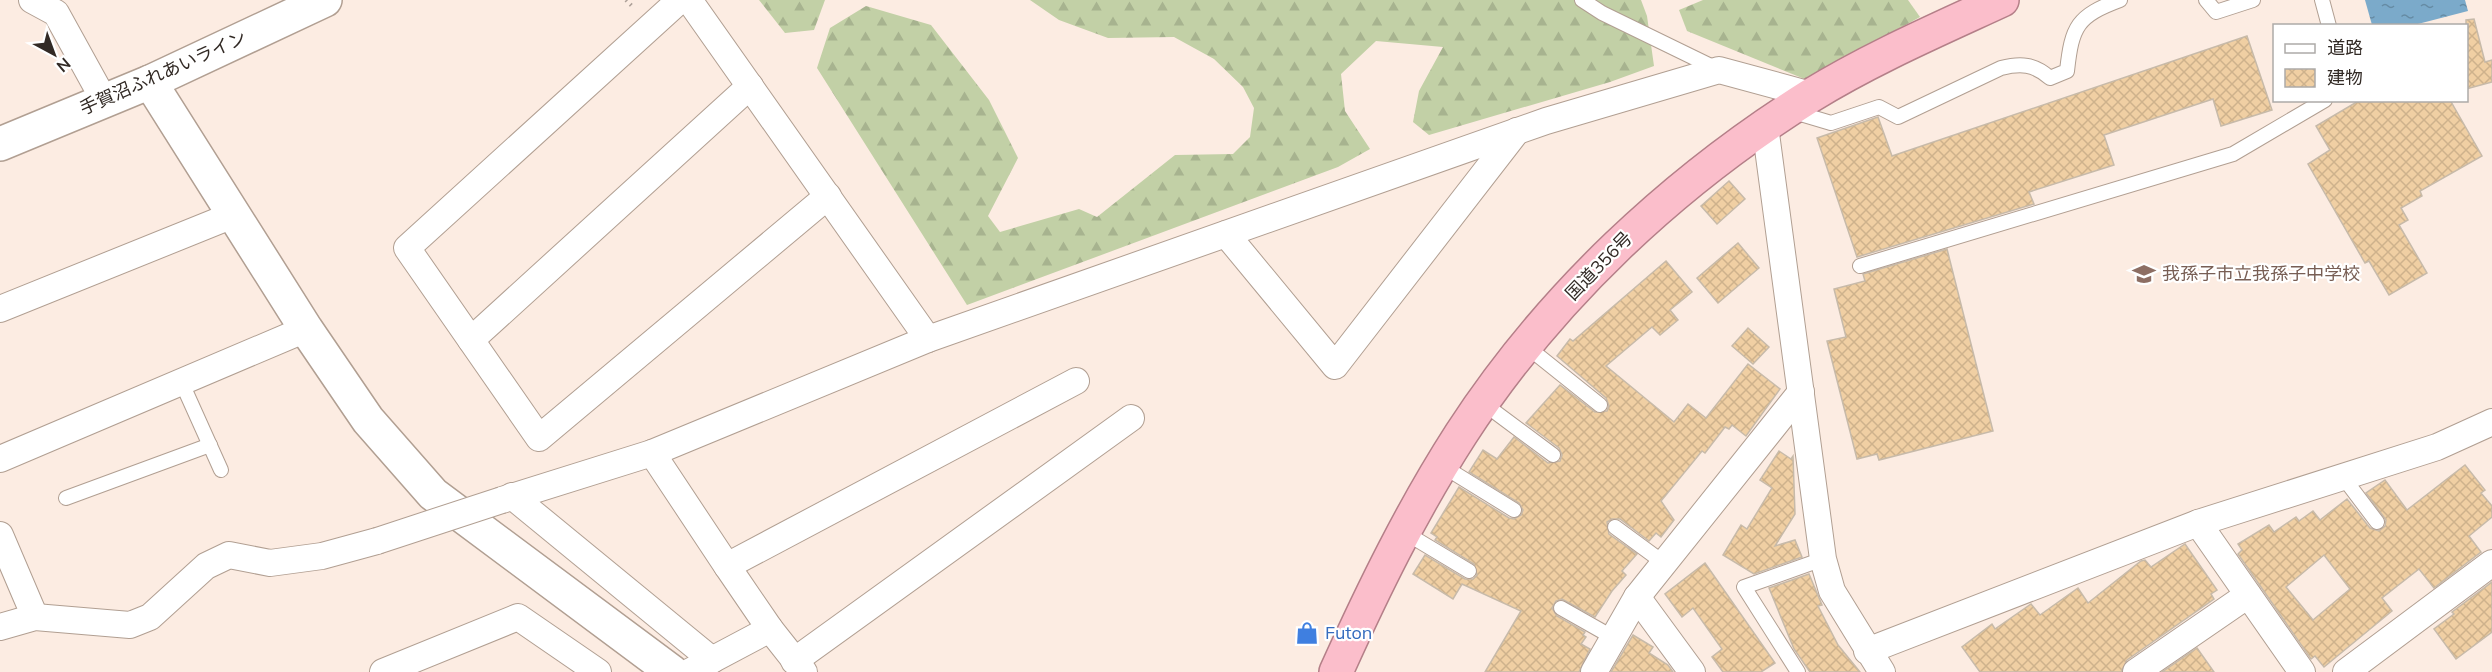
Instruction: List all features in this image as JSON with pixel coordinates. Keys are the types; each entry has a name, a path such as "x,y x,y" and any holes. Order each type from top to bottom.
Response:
{"highway":[{"name":"国道356号","path":"1336,672 1404,532 1442,465 1482,403 1525,345 1599,264 1707,166 1788,111 1907,44 2002,0"}],"street":[{"path":"32,0 56,13 104,100"},
{"path":"680,0 407,248 539,438 828,196"},
{"path":"689,0 928,339"},
{"name":"手賀沼ふれあいライン","path":"0,144 150,82 322,1"},
{"path":"0,627 35,617 130,625 150,617 206,566 229,555 270,563 322,556 377,541 652,453 928,339 1517,131 1719,69 1788,111 1801,392 1823,559 1832,591 1882,672"},
{"path":"150,82 306,329 368,420 434,495 672,672"},
{"path":"471,340 750,86"},
{"path":"1226,234 1335,366 1517,131"},
{"path":"0,309 233,215"},
{"path":"0,459 306,329"},
{"path":"727,566 1076,381"},
{"path":"1594,672 1637,597 1801,392"},
{"path":"652,453 770,629 799,667 1131,418"},
{"path":"1867,651 2198,523 2437,447 2492,422"},
{"path":"507,498 712,660"},
{"path":"2198,523 2302,672"},
{"path":"0,535 35,617"},
{"path":"2346,672 2492,563"},
{"path":"2136,672 2248,595"},
{"path":"1637,597 1692,672"},
{"path":"383,672 518,617 598,672"},
{"path":"689,672 770,629"}],"lane":[{"path":"1582,0 1602,13 1719,69"},
{"path":"1788,111 1831,123 1879,107 1898,117 2001,69 2017,64 2040,69 2050,78 2067,71 2073,33 2082,19 2087,14 2120,0"},
{"path":"2206,0 2216,12 2253,0"},
{"path":"2322,0 2328,24"},
{"path":"1860,266 2233,154 2322,102"},
{"path":"1525,345 1600,405"},
{"path":"181,381 221,470"},
{"path":"1482,403 1553,455"},
{"path":"66,498 210,445"},
{"path":"1442,465 1514,510"},
{"path":"2343,477 2377,522"},
{"path":"1615,527 1664,563"},
{"path":"1404,532 1469,571"},
{"path":"1798,672 1744,587 1823,559"},
{"path":"1561,608 1614,638"}],"green space":[{"path":"759,0 825,0 814,30 785,33"},
{"path":"1030,0 1641,0 1647,16 1654,66 1610,82 1429,135 1413,122 1419,91 1443,47 1376,41 1341,74 1345,111 1370,149 1338,167 967,305 817,68 830,28 866,6 931,25 989,100 1018,158 988,216 1000,232 1079,209 1097,217 1175,155 1233,154 1250,137 1254,108 1243,87 1214,59 1174,37 1108,38 1059,20"},
{"path":"1703,0 1908,0 1920,17 1807,80 1687,31 1679,10"}],"water":[{"path":"2365,0 2465,0 2468,11 2418,24 2372,24"}],"building":[{"path":"2474,19 2485,62 2492,60 2492,82 2468,88 2468,24 2466,20"},
{"path":"2247,36 2272,110 2221,126 2213,99 2104,135 2114,165 2029,192 2034,204 1857,257 1817,138 1878,117 1892,156"},
{"path":"2357,102 2451,102 2482,156 2420,191 2422,196 2401,208 2408,220 2399,225 2427,273 2389,295 2369,261 2365,263 2308,164 2330,150 2316,126"},
{"path":"1729,181 1745,199 1717,224 1701,206"},
{"path":"1738,243 1759,268 1718,303 1697,278"},
{"path":"1947,249 1993,431 1879,460 1877,454 1857,459 1827,341 1846,337 1834,289 1865,281 1863,274"},
{"path":"1666,261 1692,292 1670,310 1678,320 1660,335 1652,327 1606,366 1674,422 1688,404 1706,418 1748,364 1780,389 1746,436 1732,425 1729,429 1725,427 1705,453 1702,451 1661,501 1674,520 1661,537 1656,533 1649,541 1620,519 1607,522 1609,534 1637,554 1622,571 1626,575 1595,617 1562,599 1556,601 1552,608 1557,616 1585,632 1583,635 1586,637 1581,644 1590,649 1579,672 1485,672 1521,611 1462,584 1453,599 1413,574 1425,555 1465,579 1473,579 1477,575 1474,564 1435,540 1437,537 1431,533 1459,487 1509,518 1514,519 1521,515 1523,510 1519,503 1469,472 1483,450 1497,459 1514,437 1548,463 1560,461 1562,455 1559,448 1526,423 1560,385 1595,412 1607,411 1609,406 1606,398 1557,356 1570,339 1573,341"},
{"path":"1748,328 1769,347 1753,364 1732,346"},
{"path":"1779,451 1791,459 1793,456 1795,514 1775,546 1795,540 1802,557 1754,574 1723,555 1741,525 1747,529 1772,488 1760,480"},
{"path":"2465,465 2485,490 2481,493 2492,506 2492,517 2469,536 2481,552 2434,588 2419,569 2382,598 2392,611 2324,667 2315,656 2311,659 2238,554 2242,550 2238,544 2269,525 2274,532 2296,517 2299,521 2313,511 2320,520 2347,499 2370,528 2379,531 2385,526 2386,520 2366,493 2385,480 2407,510","holes":["2324,555 2350,589 2313,620 2286,587"]},
{"path":"2185,544 2217,590 2211,594 2214,599 2127,660 2121,672 1980,672 1962,647 1992,624 1995,629 2031,604 2040,615 2078,588 2088,603 2141,561 2145,560 2151,567"},
{"path":"1705,563 1775,663 1761,672 1723,672 1712,657 1722,649 1693,608 1682,617 1665,594"},
{"path":"1809,574 1822,605 1818,606 1838,645 1860,672 1810,672 1794,649 1769,588"},
{"path":"2492,582 2492,632 2456,659 2434,629 2454,614 2452,612"},
{"path":"1633,635 1653,647 1649,653 1668,665 1673,672 1611,672"},
{"path":"2197,648 2214,672 2162,672"}],"place":[{"name":"我孫子市立我孫子中学校","path":"2144,274"},
{"name":"Futon","path":"1307,633"}]}
